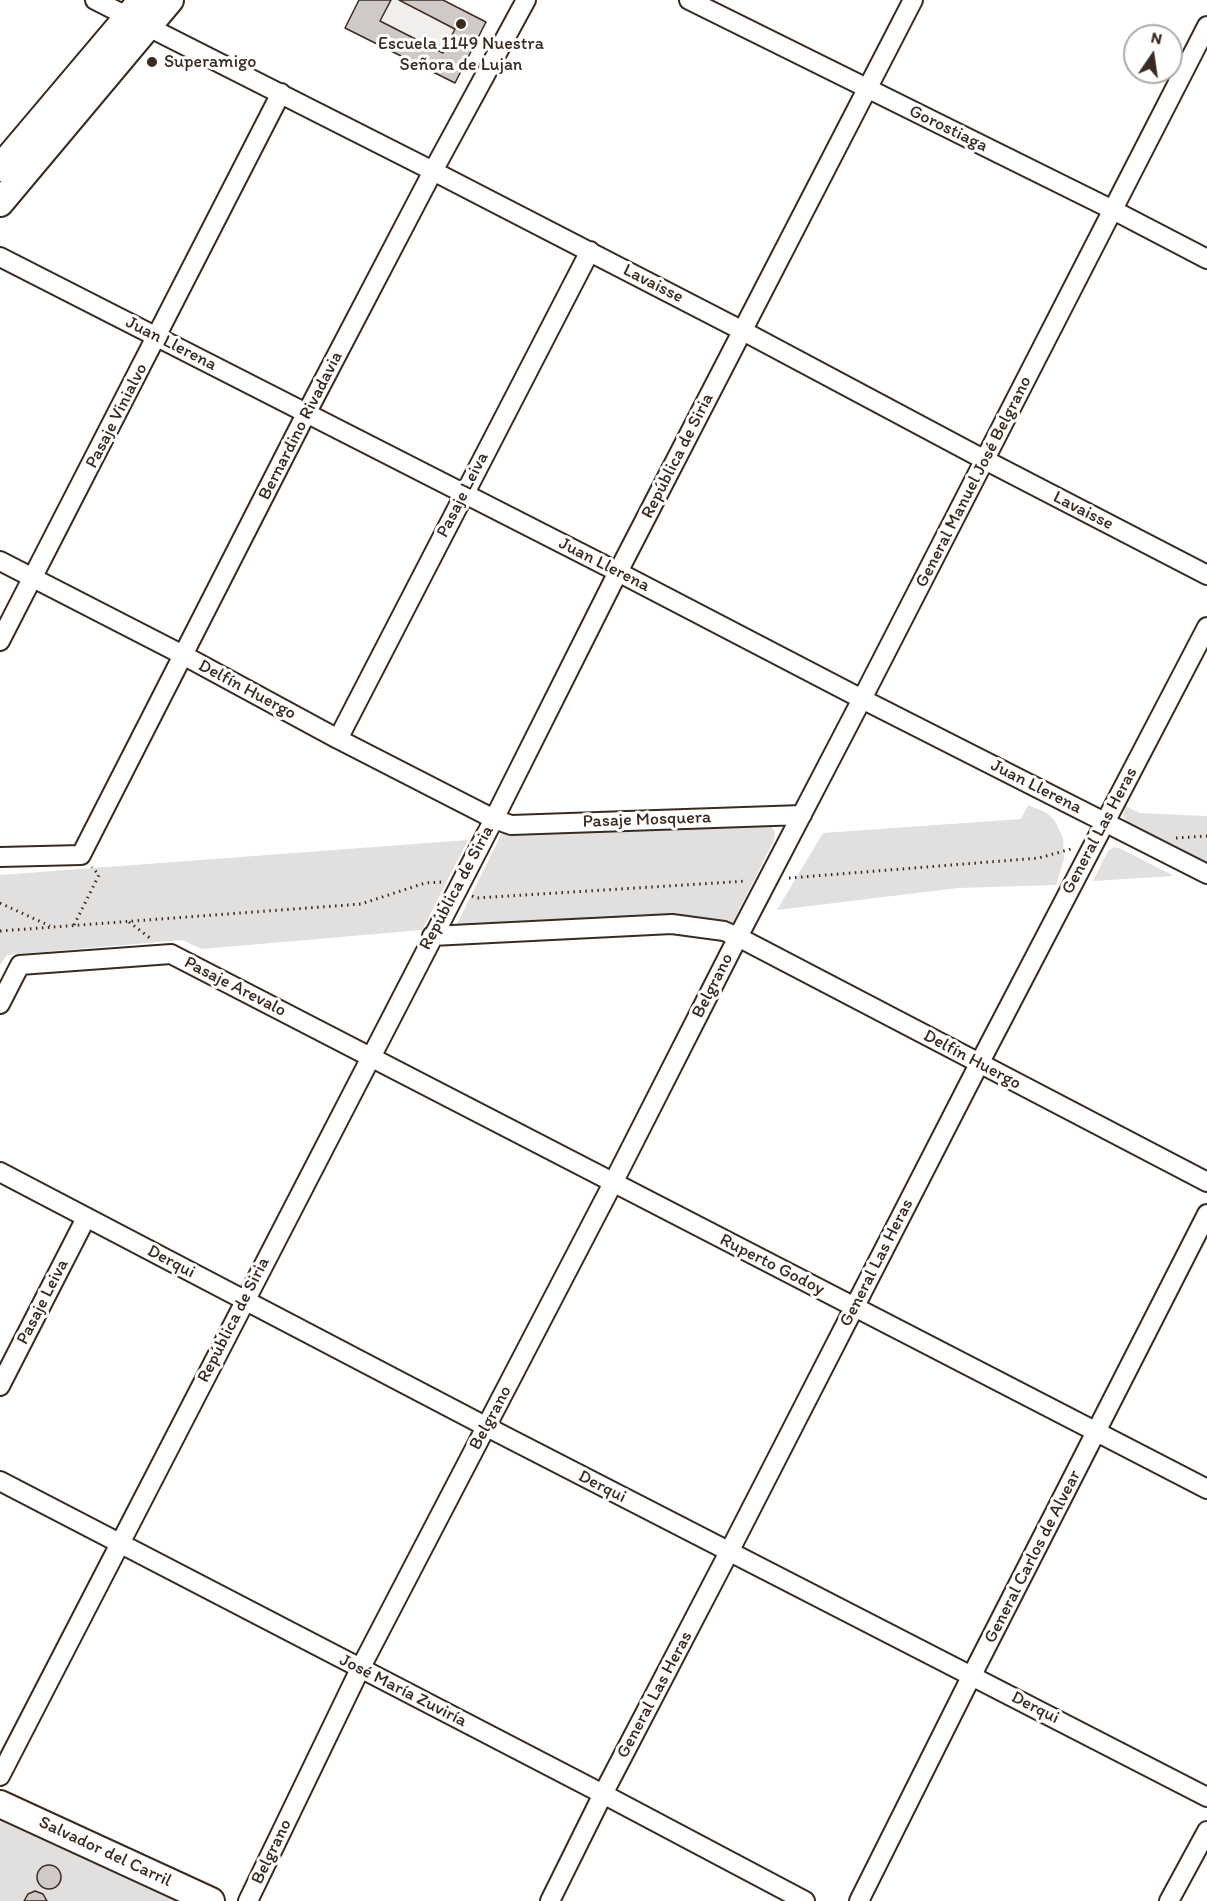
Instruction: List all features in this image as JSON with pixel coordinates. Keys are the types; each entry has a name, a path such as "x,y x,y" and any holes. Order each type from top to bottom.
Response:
{"main road":[{"path":"0,168 139,15 171,0"},
{"path":"0,203 139,15"},
{"name":"Salvador del Carril","path":"0,1804 211,1901"}],"street":[{"name":"Lavaisse","path":"95,0 139,15 281,93 590,251 1207,575"},
{"name":"Bernardino Rivadavia","path":"81,855 306,414 433,171 526,0"},
{"name":"Gorostiaga","path":"689,0 1207,259"},
{"name":"República de Siria","path":"0,1776 494,819 618,572 913,0"},
{"name":"General Manuel José Belgrano","path":"738,937 1207,26"},
{"name":"Pasaje Vinialvo","path":"0,641 281,93"},
{"name":"Pasaje Leiva","path":"338,739 463,493 590,251"},
{"name":"Juan Llerena","path":"0,257 1207,874"},
{"name":"Delfín Huergo","path":"0,561 494,819"},
{"name":"General Las Heras","path":"550,1901 979,1064 1207,627"},
{"name":"Pasaje Mosquera","path":"494,819 511,825 802,815"},
{"path":"0,857 81,855"},
{"path":"432,936 672,924 724,931 738,937"},
{"name":"Delfín Huergo","path":"738,937 1207,1182"},
{"name":"Belgrano","path":"248,1901 360,1669 613,1183 738,937"},
{"name":"Pasaje Arevalo","path":"0,1004 20,965 171,954 370,1057"},
{"name":"Ruperto Godoy","path":"370,1057 1207,1489"},
{"name":"Derqui","path":"0,1172 487,1427 1207,1797"},
{"name":"General Carlos de Alvear","path":"859,1901 1207,1214"},
{"name":"Pasaje Leiva","path":"0,1386 86,1218"},
{"name":"José María Zuviría","path":"0,1481 806,1901"},
{"path":"1169,1901 1207,1831"}],"path":[{"path":"1174,838 1207,836"},
{"path":"0,931 361,904 425,883 441,881 477,898 744,882 1039,858 1094,842"},
{"path":"74,925 99,875 81,855"},
{"path":"0,903 52,927"}],"shaded area":[{"path":"359,0 443,0 486,22 455,83 345,28"},
{"path":"1028,805 1047,813 1055,821 1063,838 1064,859 1056,885 958,888 777,910 823,833 1021,819"},
{"path":"1125,806 1140,813 1207,816 1207,862 1127,822 1123,816"},
{"path":"770,824 775,832 774,840 731,926 704,918 671,917 454,930 503,831"},
{"path":"468,840 422,930 202,949 182,940 7,955 0,965 0,875"},
{"path":"1114,847 1174,876 1093,881 1108,851"},
{"path":"0,1819 178,1901 0,1901"}],"building":[{"path":"359,0 391,0 380,21 443,53 455,29 399,0 443,0 486,22 455,83 345,28"},
{"path":"49,1865 57,1869 61,1877 57,1885 49,1889 41,1885 37,1877 41,1869"},
{"path":"35,1891 43,1894 47,1901 24,1901 28,1894"}],"place":[{"name":"Escuela 1149 Nuestra Señora de Lujan","path":"461,24"},
{"name":"Superamigo","path":"152,62"}]}
